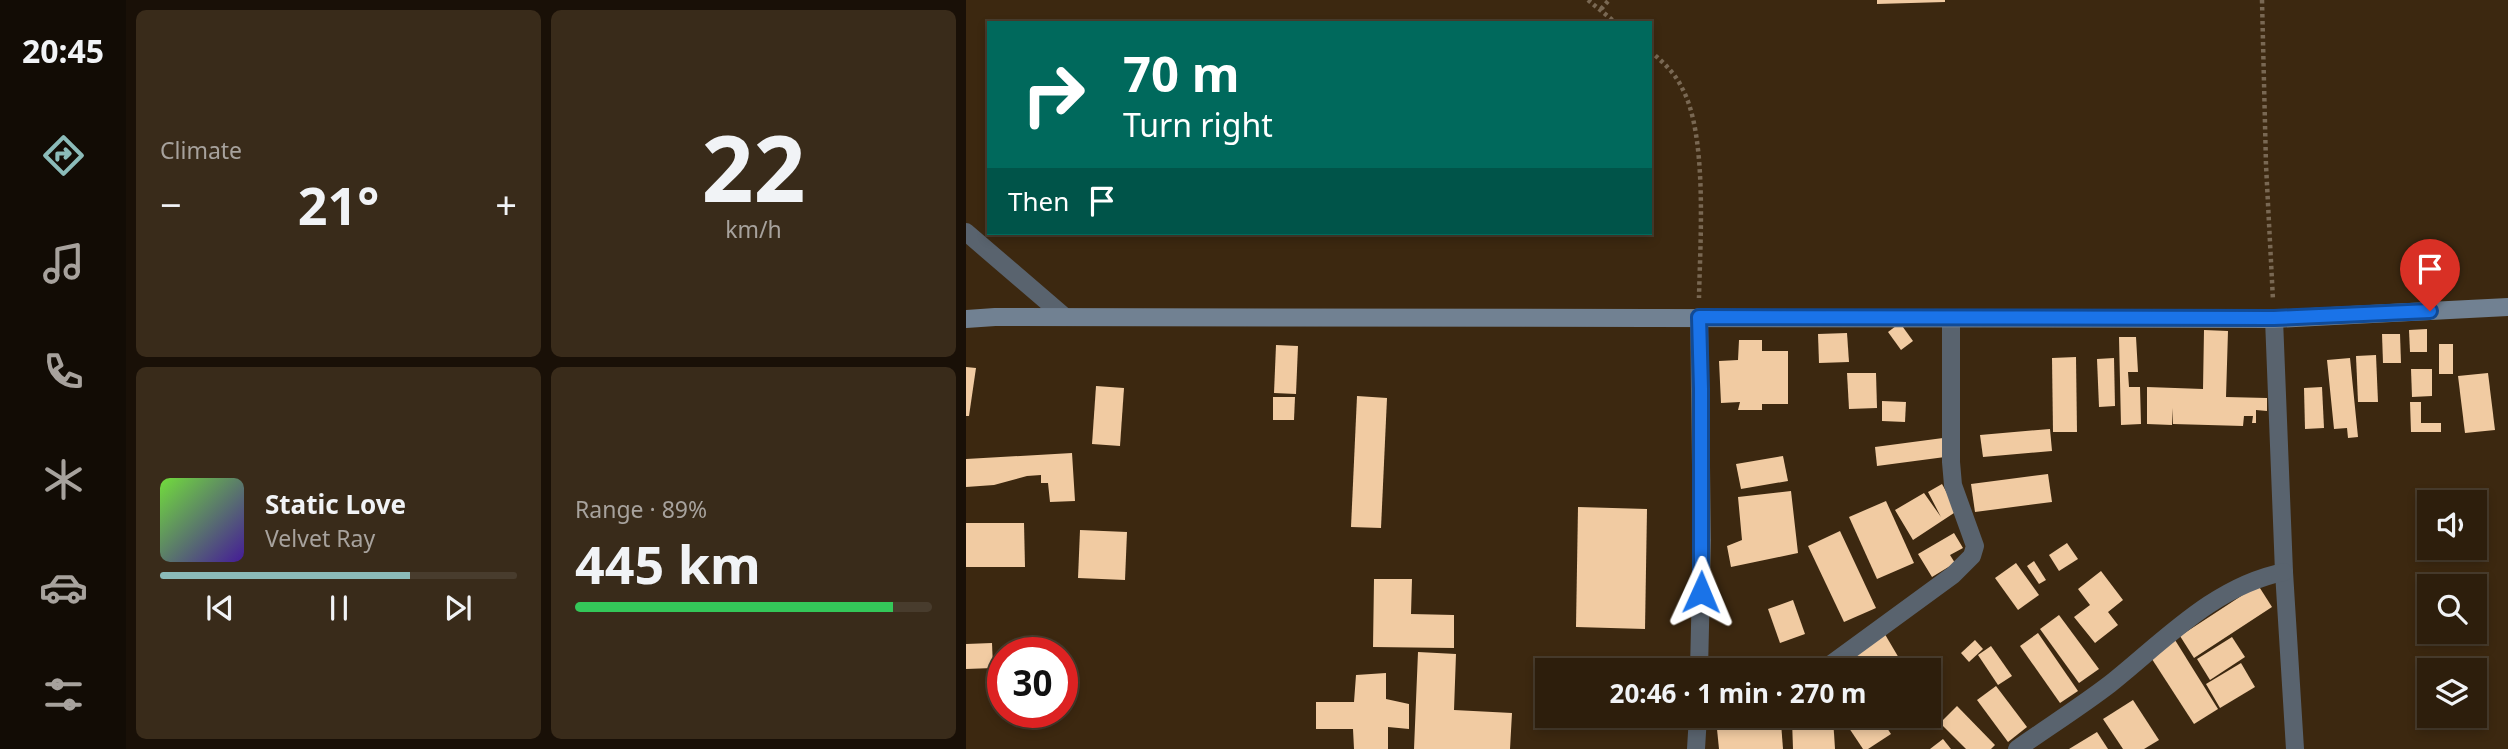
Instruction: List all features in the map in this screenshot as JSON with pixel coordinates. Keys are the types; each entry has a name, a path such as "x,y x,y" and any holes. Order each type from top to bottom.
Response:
{"street":[{"path":"966,232 1065,317"},
{"path":"966,319 2274,318 2508,307"},
{"path":"1699,317 1702,540 1699,658"},
{"path":"2274,318 2284,572 2295,749"},
{"path":"1840,658 1953,576 1972,556 1975,546 1953,485 1951,319"},
{"path":"2017,749 2110,684 2182,623 2213,602 2262,576 2284,572"},
{"path":"1696,749 1697,728"}],"path":[{"path":"1588,0 1614,21"},
{"path":"1601,9 1609,0"},
{"path":"2262,0 2266,166 2274,318"},
{"path":"1652,53 1667,65 1683,88 1692,114 1699,171 1699,317"}],"building":[{"path":"1877,0 1945,0 1945,2 1877,4"},
{"path":"1900,323 1913,341 1901,350 1888,332"},
{"path":"2427,329 2427,352 2410,352 2409,330"},
{"path":"2204,330 2228,331 2226,397 2267,398 2267,411 2256,410 2256,423 2252,423 2253,416 2244,416 2243,426 2173,424 2173,408 2172,425 2147,424 2147,387 2203,389"},
{"path":"1847,333 1849,362 1819,363 1818,334"},
{"path":"2382,334 2400,334 2401,363 2383,363"},
{"path":"2119,337 2136,337 2138,372 2128,372 2129,387 2140,387 2141,424 2121,425"},
{"path":"1739,340 1762,340 1762,351 1788,351 1788,404 1762,404 1762,410 1738,410 1740,402 1721,403 1719,361 1738,360"},
{"path":"2439,344 2453,344 2453,374 2439,374"},
{"path":"1276,345 1298,346 1296,394 1274,393"},
{"path":"2376,355 2378,402 2358,402 2356,356"},
{"path":"2076,357 2077,432 2053,432 2052,358"},
{"path":"2114,358 2115,406 2099,407 2097,359"},
{"path":"2350,358 2358,437 2348,438 2347,428 2334,429 2327,360"},
{"path":"966,367 976,368 969,416 966,416"},
{"path":"2411,369 2432,369 2432,396 2412,397"},
{"path":"1847,373 1876,373 1877,408 1849,409"},
{"path":"2488,373 2495,430 2465,433 2458,376"},
{"path":"1096,386 1124,388 1120,446 1092,444"},
{"path":"2322,387 2324,428 2305,429 2304,388"},
{"path":"1357,396 1387,398 1381,528 1351,527"},
{"path":"1273,397 1295,397 1294,420 1273,420"},
{"path":"1882,401 1906,402 1905,422 1882,421"},
{"path":"2410,402 2421,402 2421,423 2441,423 2441,432 2411,432"},
{"path":"2050,429 2052,451 1983,457 1980,435"},
{"path":"1943,438 1945,457 1877,466 1875,447"},
{"path":"1072,453 1075,501 1050,502 1048,483 1041,483 1041,475 994,485 966,487 966,459"},
{"path":"1783,456 1788,481 1741,489 1736,464"},
{"path":"2048,474 2052,502 1975,512 1971,484"},
{"path":"1942,484 1957,511 1913,540 1895,510 1924,493 1941,517 1928,492"},
{"path":"1791,491 1798,553 1731,567 1727,546 1742,540 1738,497"},
{"path":"1886,501 1914,563 1877,579 1849,517"},
{"path":"1578,507 1647,509 1645,629 1576,627"},
{"path":"966,523 1024,523 1025,567 966,567"},
{"path":"1080,530 1127,532 1125,580 1078,578"},
{"path":"1840,531 1876,608 1844,622 1808,546"},
{"path":"1954,533 1963,548 1950,555 1955,563 1932,577 1918,554"},
{"path":"2067,543 2078,559 2059,571 2049,555"},
{"path":"2034,561 2046,580 2039,584 2027,566"},
{"path":"2016,563 2039,595 2018,610 1995,578"},
{"path":"2101,571 2123,600 2108,612 2118,625 2095,643 2074,617 2090,605 2078,589"},
{"path":"1374,579 1412,579 1411,614 1454,615 1454,648 1373,647"},
{"path":"2258,585 2272,607 2194,658 2180,636"},
{"path":"1793,600 1805,634 1780,643 1768,609"},
{"path":"2059,615 2099,669 2079,683 2040,629"},
{"path":"1883,631 1899,658 1856,658 1851,650"},
{"path":"2038,633 2078,691 2060,703 2020,646"},
{"path":"2232,637 2245,657 2210,680 2197,659"},
{"path":"1975,640 1983,649 1969,662 1961,653"},
{"path":"2175,640 2218,709 2194,724 2150,656"},
{"path":"987,643 987,668 966,669 966,644"},
{"path":"1991,646 2012,676 1998,685 1978,655"},
{"path":"1418,652 1456,654 1454,710 1512,713 1510,749 1414,749"},
{"path":"2241,663 2255,687 2220,708 2206,684"},
{"path":"1386,673 1386,699 1409,704 1409,729 1388,727 1388,749 1354,749 1353,729 1316,729 1316,702 1354,702 1356,675"},
{"path":"1996,686 2027,727 2008,742 1977,700"},
{"path":"2133,700 2159,740 2144,749 2123,749 2103,719"},
{"path":"1957,706 1995,745 1991,749 1966,749 1941,722"},
{"path":"1781,728 1783,749 1719,749 1717,729"},
{"path":"1792,728 1834,728 1835,749 1793,749"},
{"path":"1849,728 1887,728 1891,734 1868,749 1863,749"},
{"path":"2097,732 2108,749 2069,749"},
{"path":"1943,739 1951,749 1930,749"}],"route":[{"path":"1701,592 1699,317 2274,318 2430,311"}]}
